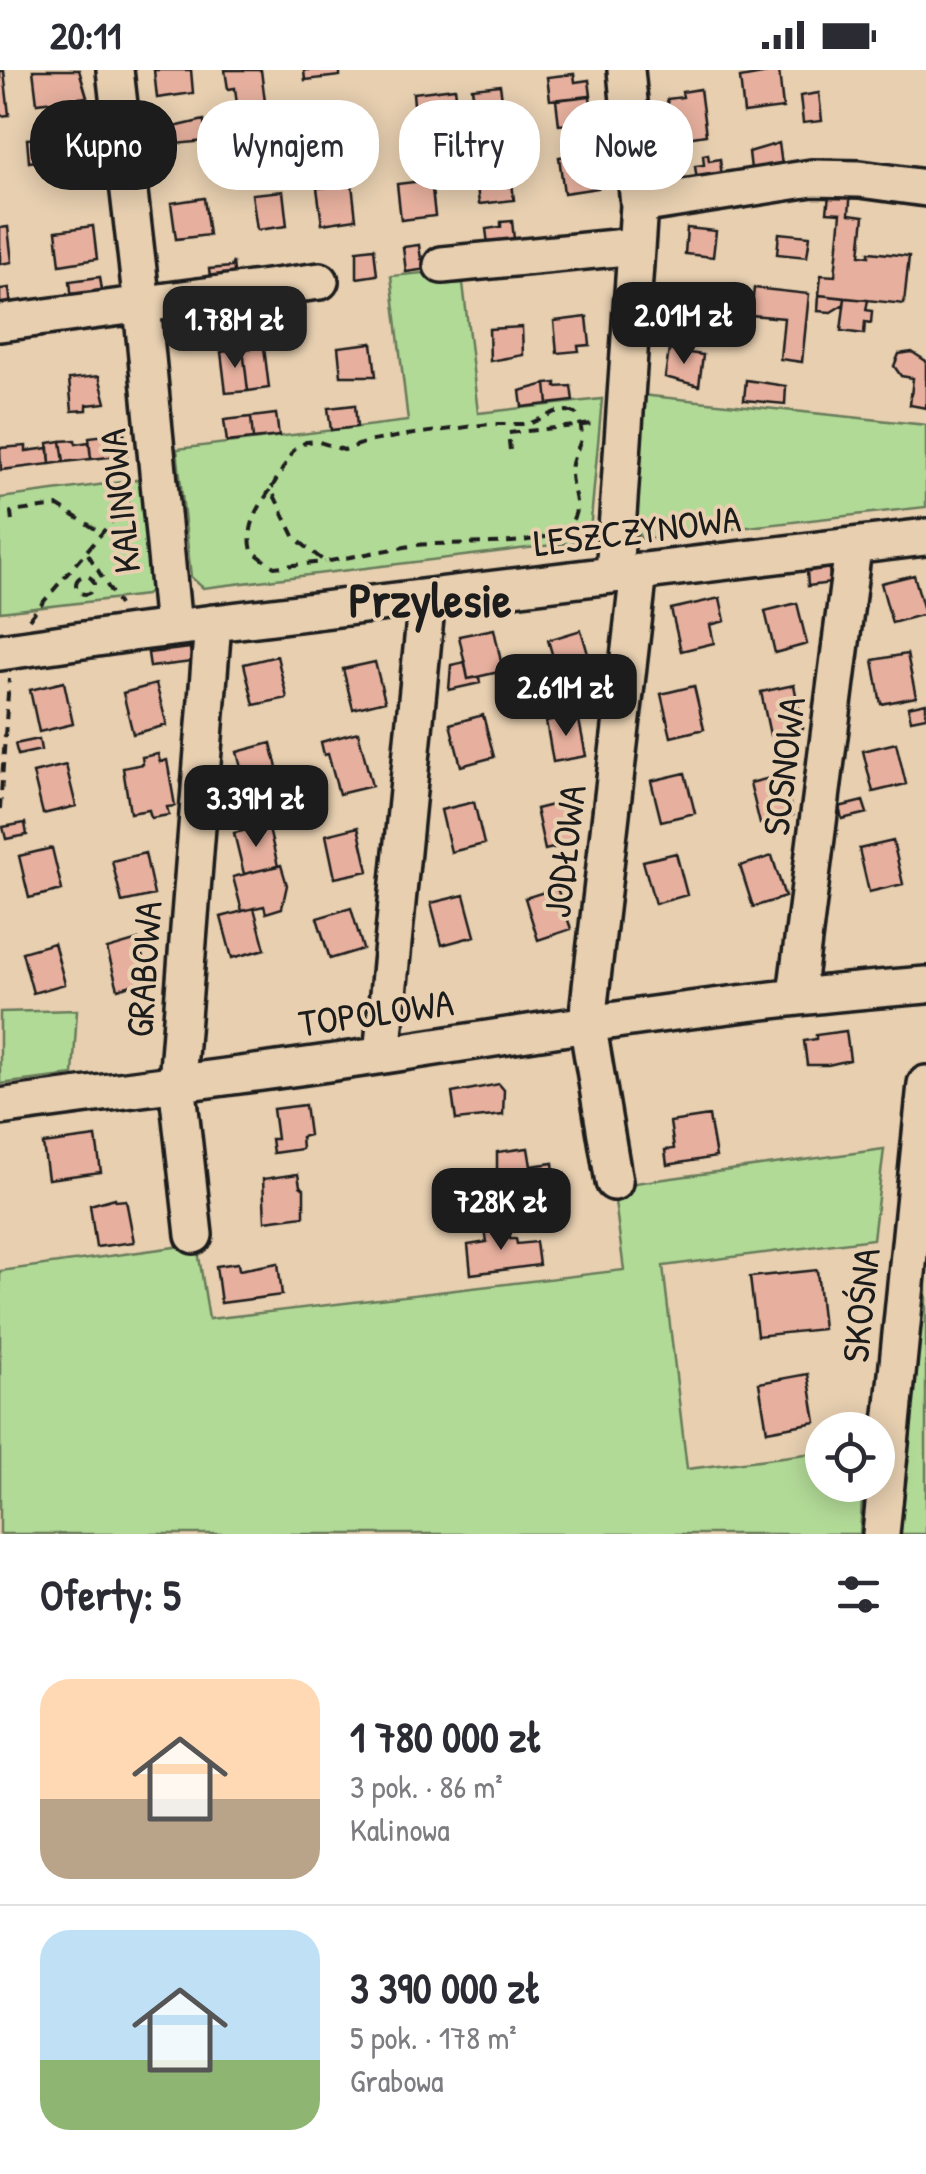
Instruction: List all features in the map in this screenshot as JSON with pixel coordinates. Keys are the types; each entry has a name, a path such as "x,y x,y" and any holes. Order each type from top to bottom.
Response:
{"street":[{"name":"KALINOWA","path":"115,70 174,628"},
{"name":"JODŁOWA","path":"586,1022 626,572 639,205 626,70"},
{"path":"639,205 812,178 860,179 926,188"},
{"path":"442,265 636,246"},
{"path":"0,322 320,282"},
{"name":"LESZCZYNOWA","path":"4,662 174,628 926,537"},
{"name":"SOSNOWA","path":"796,995 854,548"},
{"path":"382,1055 427,598"},
{"name":"GRABOWA","path":"177,1082 213,623"},
{"name":"TOPOLOWA","path":"0,1108 382,1055 586,1022 796,995 926,985"},
{"path":"586,1022 614,1182"},
{"path":"177,1082 194,1235"},
{"name":"SKOŚNA","path":"881,1534 926,1084"}],"path":[{"path":"568,411 576,414 582,425 582,445 571,472 577,510 568,525 556,533 481,545 422,544 274,567 252,550 248,536 252,520 271,489 293,451 306,442 316,441 344,450 407,435 489,424 529,424 555,412 568,411"},
{"path":"510,450 508,433 597,423"},
{"path":"271,489 295,538 325,562"},
{"path":"28,619 139,490"},
{"path":"12,521 11,512 58,506 102,533"},
{"path":"77,551 85,554 99,572 122,609"},
{"path":"72,570 80,577 99,572"},
{"path":"80,577 76,587 85,594 94,587 91,577"},
{"path":"0,809 4,662"}],"green space":[{"path":"444,271 446,284 463,283 478,413 602,399 590,531 577,542 203,588 191,577 177,449 408,421 391,276"},
{"path":"641,395 926,425 926,507 641,539 632,521"},
{"path":"144,479 156,583 146,595 0,612 0,498"},
{"path":"77,1010 73,1075 0,1084 0,1012"},
{"path":"884,1149 873,1239 663,1266 687,1469 805,1454 805,1502 862,1502 860,1534 0,1534 0,1271 197,1244 209,1319 624,1270 613,1186"},
{"path":"926,1187 926,1534 895,1534"}],"building":[{"path":"33,70 79,70 87,97 37,100"},
{"path":"154,70 191,70 193,93 157,98"},
{"path":"225,70 261,70 265,100 236,100 235,88 228,89"},
{"path":"304,70 340,70 340,76 305,80"},
{"path":"0,71 4,71 9,115 0,116"},
{"path":"779,71 783,108 744,113 740,78"},
{"path":"574,74 575,82 589,80 591,96 550,100 547,77"},
{"path":"500,85 502,100 474,100 472,88"},
{"path":"455,88 457,100 414,100 413,93"},
{"path":"700,89 706,135 693,137 693,100 667,100 683,97 682,92"},
{"path":"819,93 822,121 803,123 800,96"},
{"path":"590,96 590,100 560,100 559,125 556,100"},
{"path":"197,122 197,142 177,144 177,126"},
{"path":"779,143 783,173 752,178 749,152"},
{"path":"708,154 709,161 720,159 722,178 697,181 695,166 704,165 703,155"},
{"path":"397,184 399,190 432,190 435,216 401,220"},
{"path":"830,187 851,189 849,214 864,216 860,255 869,256 869,252 909,256 904,304 819,295 821,275 835,276 841,213 827,212"},
{"path":"317,190 353,190 356,219 322,224"},
{"path":"477,190 513,190 514,200 479,204"},
{"path":"283,191 287,226 257,230 252,194"},
{"path":"204,198 209,235 176,239 171,203"},
{"path":"512,221 515,248 489,252 486,229"},
{"path":"93,226 97,259 60,265 56,231"},
{"path":"8,227 12,262 0,264 0,228"},
{"path":"687,228 716,231 713,257 685,254"},
{"path":"779,233 810,236 807,257 777,254"},
{"path":"419,245 427,269 406,272 403,247"},
{"path":"374,248 377,275 357,278 357,250"},
{"path":"233,262 235,282 211,285 209,269 231,267"},
{"path":"100,277 103,297 72,301 70,281"},
{"path":"9,288 11,308 0,309 0,289"},
{"path":"754,288 809,294 802,362 780,359 784,318 751,315"},
{"path":"677,289 718,293 717,307 711,307 710,317 675,314"},
{"path":"819,295 845,298 844,304 831,312 818,311"},
{"path":"845,298 868,300 866,310 872,311 871,323 865,322 864,334 841,331"},
{"path":"587,317 590,345 578,346 579,351 557,353 554,321"},
{"path":"522,327 523,355 490,361 489,329"},
{"path":"372,343 376,376 341,376 338,347"},
{"path":"264,347 269,388 248,391 243,349"},
{"path":"243,349 248,391 226,393 221,352"},
{"path":"669,350 703,355 699,386 665,377"},
{"path":"912,352 926,361 926,408 910,405 913,378 901,376 894,366 899,354"},
{"path":"99,376 106,403 72,411 69,379"},
{"path":"746,380 786,386 785,404 744,400"},
{"path":"556,383 556,387 571,386 573,401 548,404 546,384"},
{"path":"546,384 548,404 522,407 520,391"},
{"path":"355,405 357,427 331,430 328,408"},
{"path":"276,414 279,436 253,439 251,417"},
{"path":"251,417 253,439 227,442 224,420"},
{"path":"124,433 127,455 91,459 89,437"},
{"path":"75,440 76,444 89,442 91,459 64,462 61,441"},
{"path":"61,441 64,462 50,464 48,443"},
{"path":"26,446 26,451 49,448 50,464 1,470 0,448"},
{"path":"829,568 831,583 808,586 807,571"},
{"path":"914,575 925,614 892,623 881,583"},
{"path":"720,598 725,621 710,625 714,643 681,651 671,609"},
{"path":"797,603 807,644 775,653 765,611"},
{"path":"494,629 503,671 468,679 459,636"},
{"path":"581,630 593,671 560,681 548,640"},
{"path":"190,648 192,662 150,667 148,653"},
{"path":"907,654 916,697 881,704 873,660"},
{"path":"277,656 287,698 254,705 244,664"},
{"path":"375,662 385,701 353,709 343,669"},
{"path":"465,662 468,679 479,677 480,683 449,690 451,665"},
{"path":"64,682 73,724 39,732 30,690"},
{"path":"156,684 167,725 133,734 123,693"},
{"path":"794,685 803,728 770,735 761,692"},
{"path":"694,686 704,729 671,737 661,694"},
{"path":"926,703 926,717 911,720 908,707"},
{"path":"483,715 494,757 461,766 450,724"},
{"path":"578,715 586,756 553,762 546,721"},
{"path":"358,732 372,786 339,794 321,742"},
{"path":"39,739 41,750 18,755 15,744"},
{"path":"271,743 281,784 247,792 237,752"},
{"path":"896,743 906,784 873,792 863,751"},
{"path":"158,754 160,762 167,760 175,806 167,807 169,815 151,818 149,810 130,813 123,768 143,764 142,757"},
{"path":"66,765 76,806 43,814 33,773"},
{"path":"685,773 695,813 661,821 651,781"},
{"path":"782,775 793,815 760,824 750,783"},
{"path":"245,782 256,803 222,811 218,797 237,792 235,784"},
{"path":"568,801 578,842 545,850 536,809"},
{"path":"863,801 867,813 842,819 839,807"},
{"path":"474,802 484,844 451,852 441,810"},
{"path":"25,823 27,835 6,839 3,827"},
{"path":"268,825 278,866 244,874 234,833"},
{"path":"358,827 368,871 335,878 326,835"},
{"path":"893,841 903,884 869,892 859,849"},
{"path":"52,848 62,890 29,898 19,856"},
{"path":"145,853 154,895 122,902 112,861"},
{"path":"676,853 687,895 655,904 643,861"},
{"path":"772,856 785,897 753,907 740,866"},
{"path":"281,865 287,885 282,908 266,913 264,906 242,911 233,877"},
{"path":"557,888 571,929 538,940 525,898"},
{"path":"464,895 475,936 442,945 431,903"},
{"path":"254,908 265,949 232,958 221,917"},
{"path":"351,908 363,949 330,959 317,918"},
{"path":"138,940 149,980 118,989 107,949"},
{"path":"54,943 65,984 33,993 22,952"},
{"path":"846,1031 850,1060 807,1065 804,1041 816,1039 816,1035"},
{"path":"499,1084 504,1090 503,1115 456,1120 452,1093"},
{"path":"305,1105 309,1135 301,1137 302,1149 273,1153 271,1139 277,1139 273,1109"},
{"path":"709,1116 716,1157 667,1165 665,1150 674,1149 670,1122"},
{"path":"96,1137 101,1172 48,1179 43,1144"},
{"path":"528,1148 531,1166 553,1163 555,1180 502,1187 497,1152"},
{"path":"298,1174 304,1189 304,1216 265,1221 263,1179"},
{"path":"115,1198 126,1200 134,1242 96,1247 90,1205"},
{"path":"509,1227 510,1239 516,1239 517,1244 536,1242 539,1265 471,1274 468,1245 487,1242 485,1229"},
{"path":"238,1263 239,1270 278,1263 282,1295 221,1303 216,1266"},
{"path":"817,1270 823,1329 757,1336 750,1277"},
{"path":"808,1374 814,1412 805,1412 805,1424 767,1431 759,1383"}],"district":[{"name":"Przylesie","path":"430,599"}]}
